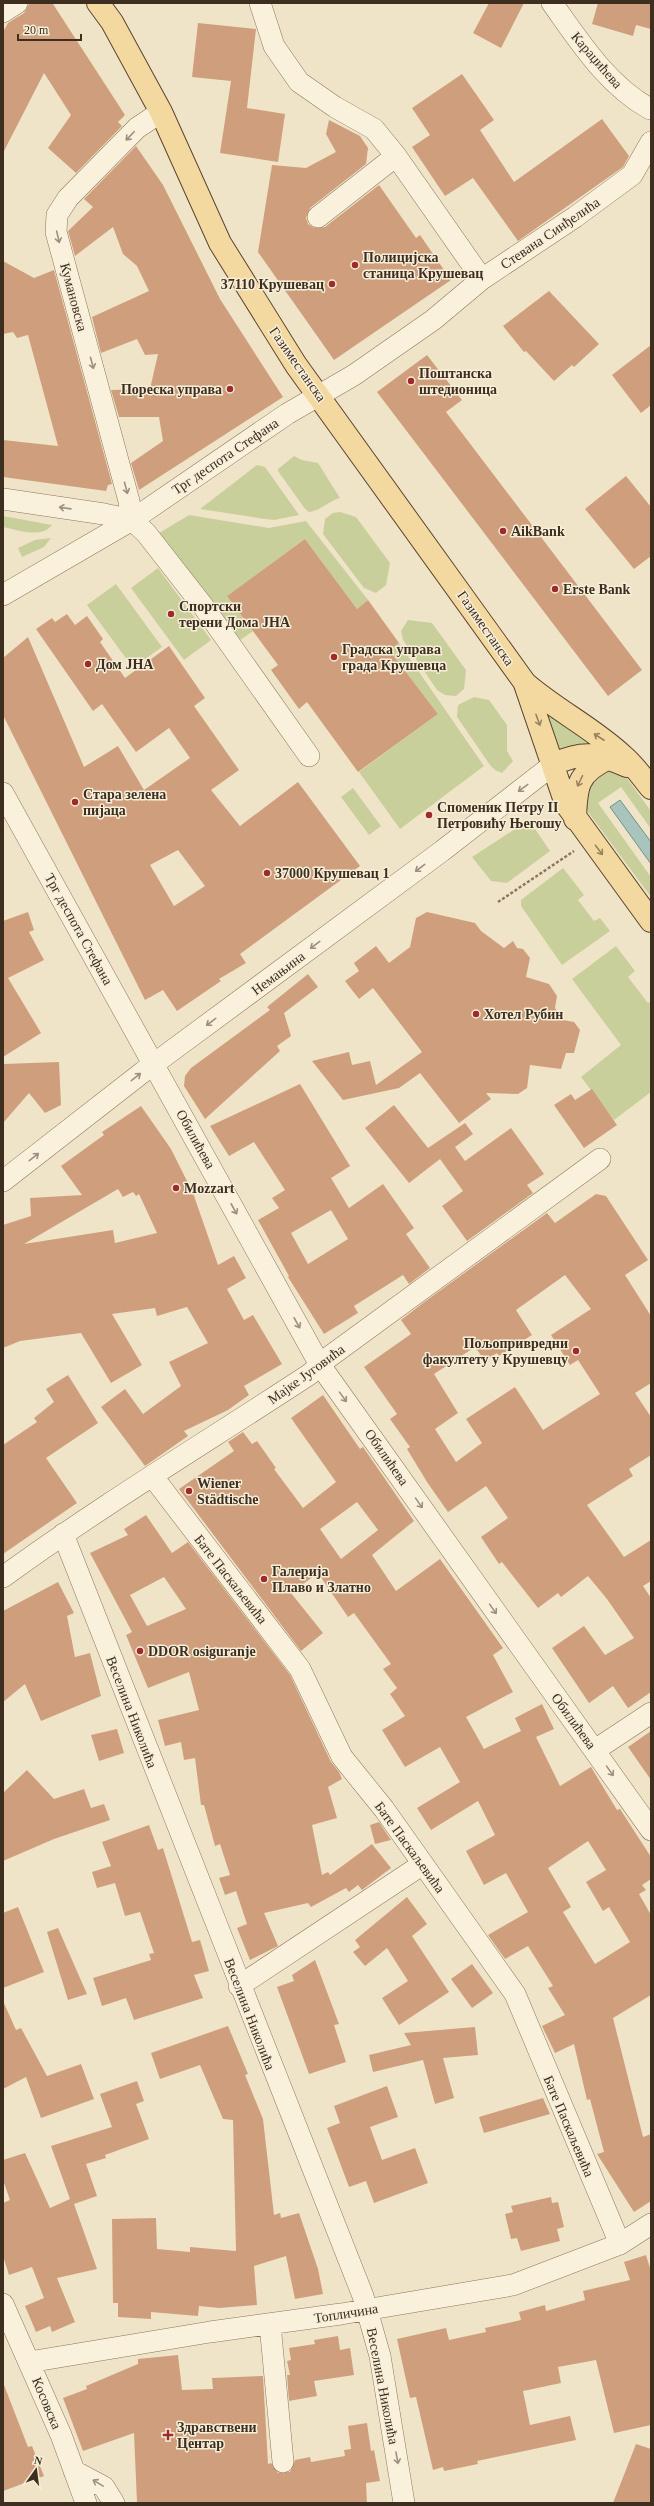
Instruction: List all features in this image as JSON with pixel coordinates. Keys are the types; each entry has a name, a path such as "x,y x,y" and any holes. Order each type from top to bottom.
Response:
{"main road":[{"name":"Газиместанска","path":"98,3 109,12 161,112 220,244 296,365 525,683"},
{"path":"525,683 554,764 566,804 651,921"},
{"path":"525,683 560,712 611,745 645,780"},
{"path":"554,764 570,757 586,754 609,758 645,780"},
{"path":"576,818 578,784 590,768 609,758"}],"street":[{"path":"3,12 17,3"},
{"path":"260,3 274,46 299,82 335,107 374,129 396,156 482,279"},
{"name":"Караџићева","path":"552,3 593,59 630,97 651,110"},
{"name":"Кумановска","path":"132,520 129,501 56,232 58,215 68,198 137,128 161,112"},
{"name":"Стевана Синђелића","path":"319,395 354,375 433,320 482,279 632,175 651,142"},
{"path":"318,217 396,156"},
{"name":"Трг деспота Стефана","path":"3,595 132,520 287,414 319,395"},
{"path":"3,499 104,514 132,520 146,533 203,606 309,756"},
{"name":"Немањина","path":"3,1181 154,1064 442,851 554,764"},
{"name":"Трг деспота Стефана","path":"3,793 154,1064"},
{"name":"Обилићева","path":"154,1064 320,1365 501,1622 595,1750 651,1830"},
{"name":"Мајке Југовића","path":"3,1577 63,1534 153,1477 320,1365 600,1159"},
{"name":"Бате Паскаљевића","path":"153,1477 300,1670 342,1757 423,1864 515,1994 620,2244"},
{"name":"Веселина Николића","path":"63,1534 367,2310 380,2356 404,2503"},
{"path":"595,1750 651,1713"},
{"path":"239,1986 423,1864"},
{"name":"Топличина","path":"30,2362 367,2310 513,2285 620,2244 651,2224"},
{"name":"Косовска","path":"3,2304 30,2362 86,2503"},
{"path":"270,2324 283,2462"},
{"path":"74,2471 104,2487 114,2503"}],"path":[{"path":"498,902 574,850"}],"green space":[{"path":"294,456 302,460 318,463 340,498 313,511 309,512 305,509 278,471 278,469"},
{"path":"257,465 265,467 299,515 274,520 200,509"},
{"path":"340,512 356,517 390,563 386,585 376,593 364,588 323,534 325,519 333,513"},
{"path":"189,515 269,528 306,521 368,600 357,609 305,539 227,596 253,631 232,646 151,538"},
{"path":"3,516 52,525 42,532 36,533 22,531 3,527"},
{"path":"51,538 44,547 22,557 18,548 35,540"},
{"name":"Спортски терени Дома ЈНА","path":"158,568 211,640 184,660 131,588"},
{"name":"Спортски терени Дома ЈНА","path":"116,584 162,647 133,668 87,605"},
{"path":"408,620 432,623 466,670 464,689 456,696 445,695 437,690 403,640 401,631"},
{"path":"399,643 484,766 400,829 359,772 438,714 389,650"},
{"path":"474,697 489,700 507,725 507,751 513,761 502,773 495,770 490,765 457,717 458,705"},
{"path":"549,711 595,746 557,752 545,713"},
{"path":"601,770 616,772 626,777 651,811 651,829 621,787 598,803 651,877 651,897 588,812 585,803 584,788"},
{"path":"353,788 381,826 369,835 341,797"},
{"path":"529,820 550,851 507,883 491,881 472,857"},
{"path":"563,868 584,895 578,900 594,921 600,918 610,931 562,965 521,906 521,900"},
{"path":"616,946 635,971 628,977 648,1003 651,1001 651,1092 614,1120 581,1077 621,1045 572,979"}],"water":[{"path":"620,800 651,842 651,864 610,807"}],"building":[{"path":"489,3 524,3 501,48 473,33"},
{"path":"598,3 651,3 651,29 636,25 633,36 592,24"},
{"path":"29,4 53,4 125,115 118,122 122,126 76,173 48,148 71,115 44,73 3,153 3,32 8,23 24,13"},
{"path":"198,23 256,29 247,108 285,114 278,162 220,153 231,81 192,77"},
{"path":"462,74 494,120 480,130 514,182 602,119 629,156 623,167 518,241 473,178 445,196 412,147 430,135 412,108"},
{"name":"Полицијска станица Крушевац","path":"329,120 360,136 368,148 366,164 310,208 306,218 308,224 314,228 325,227 379,185 416,238 420,235 451,280 334,360 258,252 272,165 306,168 336,152 326,134"},
{"path":"136,146 163,185 220,299 283,397 139,490 131,463 163,441 159,417 119,417 111,390 150,389 158,354 145,355 137,339 101,353 92,317 149,291 137,266 123,254 113,227 75,256 68,231 93,207 84,199"},
{"path":"3,261 34,278 54,270 112,484 108,485 106,491 3,477 3,440 58,446 28,335 17,338 13,332 3,334"},
{"path":"549,291 599,344 574,367 572,365 554,381 526,351 524,352 503,326"},
{"path":"651,345 651,405 641,413 612,375"},
{"path":"427,355 462,400 446,412 642,670 608,696 377,392"},
{"path":"626,476 651,507 651,556 634,569 585,509"},
{"name":"Градска управа града Крушевца","path":"305,539 357,609 368,600 399,643 389,650 438,714 358,772 307,702 299,709 271,670 278,665 227,596"},
{"path":"67,614 75,625 87,616 103,639 100,642 125,678 169,646 205,698 194,706 239,770 211,790 240,826 298,782 360,866 240,954 246,963 219,979 221,981 177,1011 163,990 145,1000 3,715 3,658 28,637 84,767 118,746 144,790 190,758 169,728 136,752 102,704 93,711 36,629 52,618 55,622","holes":["178,850 205,886 174,906 150,865"]},
{"path":"28,912 34,930 29,932 44,960 8,978 41,1033 3,1057 3,921"},
{"name":"Хотел Рубин","path":"427,912 475,923 481,931 504,948 513,941 517,948 523,949 530,958 526,977 549,984 557,996 555,1008 563,1020 574,1022 580,1030 574,1053 566,1053 561,1069 530,1065 527,1088 518,1094 486,1093 491,1099 459,1123 420,1073 399,1088 343,1100 312,1061 349,1052 352,1065 370,1061 376,1085 422,1052 373,988 359,999 345,981 359,971 354,963 376,946 389,963 410,947 416,918"},
{"path":"308,974 318,987 284,1013 291,1036 277,1046 280,1051 205,1119 184,1086 185,1076 191,1068 270,1010 267,1007"},
{"path":"59,1062 61,1105 45,1113 29,1093 3,1123 3,1064"},
{"path":"300,1084 350,1166 331,1178 349,1208 383,1184 414,1228 406,1234 430,1268 409,1284 403,1275 354,1306 358,1313 324,1334 288,1277 289,1276 258,1220 279,1208 272,1198 285,1190 254,1142 229,1156 210,1126","holes":["331,1210 348,1239 308,1264 291,1233"]},
{"path":"592,1089 617,1125 584,1148 554,1105 571,1094 575,1100"},
{"path":"394,1105 428,1148 465,1123 473,1134 455,1147 465,1161 511,1128 544,1174 527,1185 533,1193 467,1241 442,1206 463,1191 440,1159 409,1183 365,1128"},
{"path":"141,1106 171,1149 193,1193 218,1265 234,1256 246,1278 227,1289 244,1320 253,1315 282,1364 244,1386 249,1395 228,1410 184,1431 188,1436 145,1466 101,1407 125,1389 143,1414 181,1386 169,1362 208,1343 187,1307 157,1316 155,1308 112,1314 142,1365 111,1383 81,1333 20,1341 3,1348 3,1225 31,1216 30,1198 82,1195 61,1166 104,1135 102,1132","holes":["118,1189 123,1197 133,1192 136,1196 139,1194 157,1233 115,1243 113,1230 24,1244"]},
{"path":"596,1194 606,1196 648,1260 625,1275 651,1316 651,1383 635,1393 651,1417 651,1455 629,1469 633,1476 587,1505 624,1557 651,1540 651,1581 643,1586 651,1598 651,1692 628,1708 613,1686 589,1703 552,1648 584,1626 605,1655 634,1638 607,1599 588,1576 561,1597 558,1593 538,1608 502,1562 499,1564 481,1537 508,1518 486,1486 448,1512 427,1482 407,1449 410,1447 390,1419 397,1414 364,1367 411,1334 401,1320 423,1303 547,1213 555,1223","holes":["565,1275 591,1309 551,1335 570,1365 578,1360 600,1394 543,1430 515,1387 466,1419 482,1443 456,1462 435,1429 458,1413 434,1374 475,1347 485,1361 497,1353 499,1356 532,1335 516,1310"]},
{"path":"68,1375 98,1423 46,1458 77,1503 3,1554 3,1445 37,1422 34,1418 54,1402 46,1389"},
{"path":"323,1395 360,1449 363,1447 414,1521 372,1555 396,1591 440,1559 503,1648 493,1655 513,1692 466,1717 484,1749 521,1731 515,1718 542,1704 554,1729 536,1737 560,1786 591,1767 617,1810 620,1809 651,1857 651,1879 642,1885 646,1890 639,1894 651,1915 651,1995 613,2018 643,2137 651,2134 651,2201 634,2212 597,2154 604,2152 590,2099 587,2100 574,2044 555,2053 542,2026 565,2015 548,1988 553,1986 528,1946 505,1959 488,1935 528,1912 506,1873 484,1885 466,1851 495,1835 478,1801 431,1830 417,1808 460,1782 440,1747 405,1767 382,1730 405,1716 390,1694 397,1688 383,1669 391,1664 354,1613 348,1617 318,1573 291,1593 323,1633 301,1651 179,1489 234,1451 228,1442 243,1432 252,1444 257,1441 276,1468 274,1469 303,1508 336,1482 291,1418","holes":["357,1502 378,1530 341,1559 320,1529","588,1841 606,1870 586,1882 603,1911 609,1907 630,1942 595,1964 563,1912 571,1907 548,1868"]},
{"path":"146,1515 172,1553 188,1542 290,1675 331,1762 339,1772 342,1779 328,1787 337,1818 312,1825 322,1875 328,1872 330,1875 372,1844 391,1868 362,1890 358,1885 349,1892 346,1888 311,1907 308,1903 264,1913 278,1946 250,1960 237,1928 247,1924 236,1891 225,1895 219,1878 230,1875 220,1844 215,1846 204,1805 201,1805 195,1758 184,1760 181,1742 165,1746 158,1720 199,1710 189,1672 148,1688 126,1635 132,1632 90,1553 128,1535 124,1529","holes":["164,1577 186,1609 147,1626 130,1595"]},
{"path":"58,1582 74,1613 67,1616 75,1657 90,1653 101,1696 41,1721 25,1684 3,1702 3,1611"},
{"path":"117,1729 124,1753 99,1761 91,1735"},
{"path":"651,1731 651,1780 628,1747"},
{"path":"27,1770 54,1799 84,1789 91,1808 104,1804 110,1820 54,1839 3,1861 3,1793"},
{"path":"379,1822 391,1840 375,1844 370,1825"},
{"path":"149,1825 158,1850 163,1848 192,1942 200,1940 209,1971 194,1975 203,1998 134,2020 126,1998 102,2006 93,1978 151,1960 149,1954 154,1953 140,1912 125,1916 115,1883 97,1888 92,1872 111,1866 102,1842"},
{"path":"407,1897 427,1924 412,1936 449,1992 399,2025 382,1998 408,1981 387,1948 365,1966 353,1952 360,1947 355,1940"},
{"path":"18,1907 44,1972 3,1988 3,1913"},
{"path":"58,1928 87,1994 68,2000 47,1932"},
{"path":"315,1960 339,2024 334,2025 346,2062 309,2074 277,1987 294,1981 292,1975"},
{"path":"472,1964 493,1993 472,2008 451,1979"},
{"path":"3,2001 16,2030 21,2028 47,2076 81,2064 94,2099 41,2118 26,2077 3,2089"},
{"path":"228,2026 248,2074 245,2075 263,2119 274,2215 280,2213 281,2218 299,2213 318,2269 323,2294 295,2299 286,2256 254,2266 257,2305 219,2308 199,2306 198,2316 151,2312 151,2319 118,2317 118,2303 113,2303 112,2219 156,2218 157,2249 190,2252 190,2247 236,2251 233,2120 223,2119 200,2065 160,2079 151,2053"},
{"path":"475,2027 478,2055 443,2058 454,2098 435,2104 423,2060 373,2072 369,2055 411,2045 404,2033"},
{"path":"137,2081 144,2101 136,2104 149,2139 105,2155 106,2158 86,2164 97,2196 74,2204 97,2269 57,2278 75,2322 52,2332 50,2326 36,2332 25,2306 44,2298 32,2267 9,2275 3,2256 3,2203 10,2200 3,2180 3,2160 25,2153 50,2208 70,2199 51,2146 112,2127 100,2094"},
{"path":"387,2086 398,2117 370,2127 382,2160 415,2148 428,2183 374,2203 366,2181 349,2187 327,2128 340,2123 334,2106"},
{"path":"543,2098 550,2114 484,2133 479,2117"},
{"path":"551,2197 552,2203 558,2202 564,2227 557,2229 560,2241 521,2251 517,2238 511,2239 505,2214 513,2212 511,2206"},
{"path":"646,2255 651,2271 651,2425 614,2433 596,2360 558,2367 561,2383 523,2391 530,2425 570,2416 576,2440 477,2461 478,2464 444,2471 443,2467 433,2470 416,2397 410,2398 397,2339 446,2328 449,2340 486,2332 485,2328 521,2320 519,2312 545,2305 546,2311 585,2300 583,2291 630,2280 624,2262"},
{"path":"338,2336 340,2350 350,2348 354,2375 314,2381 317,2396 289,2401 287,2375 290,2375 287,2361 291,2360 289,2348 315,2344 314,2340"},
{"path":"178,2355 182,2390 213,2389 212,2378 263,2376 268,2464 271,2463 278,2473 290,2472 295,2460 310,2457 311,2462 345,2456 344,2450 351,2449 348,2426 367,2423 371,2451 374,2450 380,2481 366,2483 367,2503 137,2503 134,2433 83,2451 63,2398 87,2389 86,2386 138,2364 138,2359"},
{"path":"4,2385 28,2447 32,2446 44,2476 3,2491"},
{"path":"636,2444 651,2449 651,2503 613,2503"}],"place":[{"name":"Полицијска станица Крушевац","path":"355,265"},
{"name":"37110 Крушевац","path":"332,284"},
{"name":"Поштанска штедионица","path":"411,381"},
{"name":"Пореска управа","path":"230,389"},
{"name":"AikBank","path":"503,531"},
{"name":"Erste Bank","path":"555,589"},
{"name":"Спортски терени Дома ЈНА","path":"171,614"},
{"name":"Градска управа града Крушевца","path":"334,657"},
{"name":"Дом ЈНА","path":"88,664"},
{"name":"Стара зелена пијаца","path":"75,802"},
{"name":"Споменик Петру II Петровићу Његошу","path":"429,815"},
{"name":"37000 Крушевац 1","path":"267,873"},
{"name":"Хотел Рубин","path":"476,1014"},
{"name":"Mozzart","path":"176,1188"},
{"name":"Пољопривредни факултету у Крушевцу","path":"576,1351"},
{"name":"Wiener Städtische","path":"189,1491"},
{"name":"Галерија Плаво и Златно","path":"264,1579"},
{"name":"DDOR osiguranje","path":"140,1651"},
{"name":"Здравствени Центар","path":"168,2435"}]}
